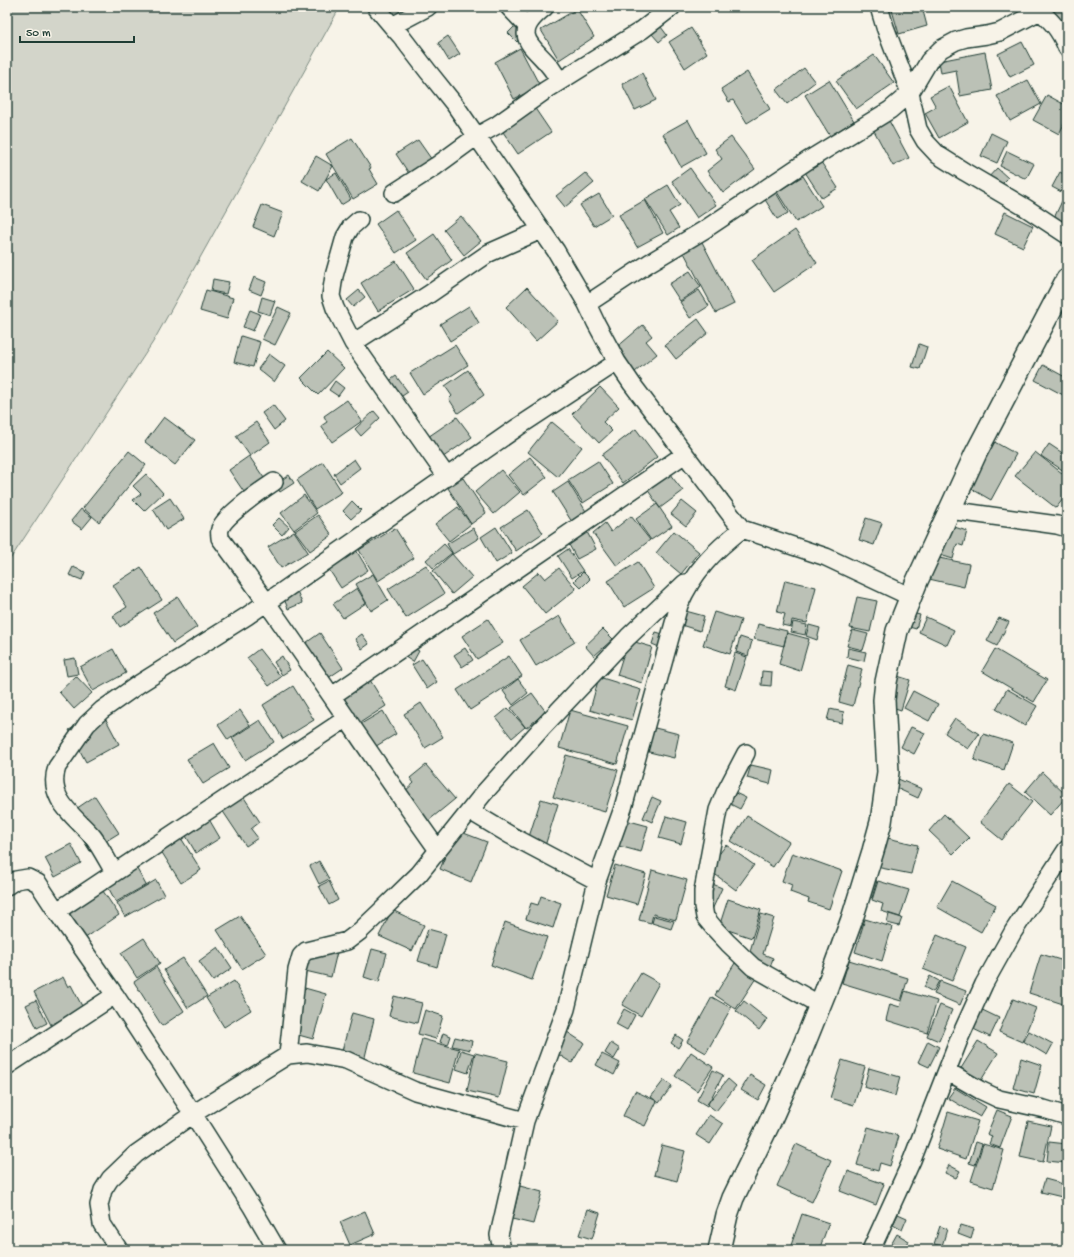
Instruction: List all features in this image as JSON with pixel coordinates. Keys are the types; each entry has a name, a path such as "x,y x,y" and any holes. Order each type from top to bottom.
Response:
{"street":[{"path":"376,7 402,36 477,136 556,251 587,304 617,362 742,529 826,557 911,597"},
{"path":"392,26 428,7"},
{"path":"509,7 527,26"},
{"path":"545,7 531,20 527,26 526,32 528,41 551,68 560,82"},
{"path":"394,193 436,166 477,136 497,125 560,82 642,30 672,7"},
{"path":"879,7 910,93 918,129 925,141 938,155 1026,208 1067,235"},
{"path":"587,304 649,263 704,230 807,161 890,110 910,93 929,61 941,49 961,39 1000,32 1038,9 1055,24 1067,48"},
{"path":"359,220 345,237 334,276 331,296 335,308 353,343 447,477"},
{"path":"353,343 428,295 489,253 541,230"},
{"path":"722,1249 727,1216 733,1198 768,1126 820,1006 852,919 881,822 888,772 885,717 886,682 897,632 949,510 976,453 1067,279"},
{"path":"114,872 92,836 68,813 54,785 54,774 57,767 87,724 102,710 139,684 247,616 518,427 617,362"},
{"path":"332,696 685,454"},
{"path":"274,482 248,500 224,522 220,528 220,538 267,601 408,809 438,850"},
{"path":"949,510 1056,525 1067,528"},
{"path":"288,1055 297,970 301,956 306,951 347,941 359,932 419,874 470,811 541,729 628,637 696,573 716,550 742,529"},
{"path":"502,1250 499,1235 525,1121 566,1009 597,881 623,808 679,606 685,591 696,573"},
{"path":"56,911 347,718"},
{"path":"746,753 725,793 718,810 704,891 703,906 705,917 723,938 753,967 820,1006"},
{"path":"470,811 510,835 597,881"},
{"path":"871,1250 912,1160 947,1071 984,984 1013,932 1067,849"},
{"path":"7,886 16,880 28,878 38,883 115,995 252,1207 277,1250"},
{"path":"7,1066 115,995"},
{"path":"119,1250 102,1224 99,1204 103,1190 110,1179 136,1154 192,1114 288,1055 307,1053 346,1060 415,1091 525,1121"},
{"path":"947,1071 999,1099 1044,1109 1067,1116"}],"shaded area":[{"path":"7,7 340,7 153,342 7,564"}],"building":[{"path":"891,7 922,7 927,26 899,34"},
{"path":"983,7 993,7 988,12"},
{"path":"1059,7 1067,7 1067,18 1062,24 1052,14"},
{"path":"577,9 594,37 559,60 541,30"},
{"path":"517,24 526,34 517,42 508,33"},
{"path":"661,27 667,35 659,42 652,34"},
{"path":"691,28 707,53 685,68 669,42"},
{"path":"448,36 460,54 449,61 438,43"},
{"path":"1022,42 1034,65 1010,77 998,54"},
{"path":"520,48 540,86 514,99 495,62"},
{"path":"985,52 992,90 960,96 956,70 941,73 939,61"},
{"path":"874,55 894,83 856,109 836,81"},
{"path":"804,68 815,82 787,104 776,90"},
{"path":"747,72 770,109 747,123 733,100 729,102 721,89"},
{"path":"642,73 656,100 635,110 622,84"},
{"path":"829,80 854,121 830,136 805,95"},
{"path":"1028,80 1041,104 1010,121 997,96"},
{"path":"949,86 968,122 939,138 925,113 936,107 930,96"},
{"path":"1047,95 1067,106 1067,118 1059,134 1033,120"},
{"path":"534,107 551,132 518,154 501,129"},
{"path":"887,117 909,158 893,166 871,125"},
{"path":"688,120 706,153 681,167 663,134"},
{"path":"991,133 1007,141 997,163 981,156"},
{"path":"731,137 755,169 723,193 707,171 722,159 715,149"},
{"path":"352,138 371,168 369,169 378,184 353,199 326,154"},
{"path":"418,140 432,160 410,175 396,154"},
{"path":"1007,151 1034,164 1026,179 1000,166"},
{"path":"316,156 333,166 319,191 302,181"},
{"path":"819,159 838,188 822,198 803,169"},
{"path":"690,168 716,205 697,218 672,181"},
{"path":"997,168 1008,178 997,189 987,179"},
{"path":"1060,172 1067,176 1067,195 1052,187"},
{"path":"336,173 351,199 341,205 326,179"},
{"path":"585,173 594,183 565,207 556,196"},
{"path":"803,176 822,206 796,222 777,192"},
{"path":"668,185 680,205 669,212 679,228 668,235 645,199"},
{"path":"775,191 788,213 777,219 764,198"},
{"path":"599,194 612,215 594,226 580,205"},
{"path":"645,200 663,233 637,247 619,215"},
{"path":"1062,201 1067,203 1067,227 1053,220"},
{"path":"262,205 283,213 274,236 253,227"},
{"path":"396,210 416,240 396,253 376,224"},
{"path":"1005,212 1033,226 1023,247 995,234"},
{"path":"461,216 481,241 464,255 444,230"},
{"path":"795,230 817,263 774,292 752,260"},
{"path":"434,234 452,260 426,279 407,253"},
{"path":"700,238 734,304 716,313 681,247"},
{"path":"396,261 414,289 378,311 361,283"},
{"path":"690,271 701,287 680,301 669,284"},
{"path":"254,277 266,282 261,295 249,290"},
{"path":"213,279 229,282 226,294 211,291"},
{"path":"527,287 558,321 536,341 506,307"},
{"path":"206,290 233,298 227,319 200,311"},
{"path":"359,290 365,297 353,307 347,300"},
{"path":"699,290 709,306 690,318 680,302"},
{"path":"262,297 275,301 270,315 258,311"},
{"path":"469,306 479,323 450,341 440,324"},
{"path":"278,307 291,313 275,345 262,339"},
{"path":"250,310 260,314 253,331 243,327"},
{"path":"698,319 708,333 676,359 665,345"},
{"path":"643,325 652,336 646,341 657,354 635,372 616,348"},
{"path":"241,336 260,342 253,367 234,362"},
{"path":"919,344 927,347 920,369 912,367"},
{"path":"455,345 468,365 423,394 410,373"},
{"path":"327,352 344,368 318,395 301,378"},
{"path":"269,354 285,366 274,382 258,369"},
{"path":"1043,365 1067,378 1067,397 1035,380"},
{"path":"468,370 484,395 458,413 449,399 452,396 445,386"},
{"path":"396,376 408,392 396,400 384,385"},
{"path":"335,381 344,388 338,396 329,390"},
{"path":"600,387 619,407 603,422 612,431 599,443 572,414"},
{"path":"347,400 362,421 332,442 321,426 327,422 324,416"},
{"path":"273,405 285,421 274,430 262,413"},
{"path":"374,411 380,418 361,436 355,429"},
{"path":"164,417 195,440 175,465 145,442"},
{"path":"457,417 472,437 439,460 425,439"},
{"path":"256,422 270,442 250,456 236,436"},
{"path":"552,422 582,447 558,477 528,452"},
{"path":"636,429 657,457 623,483 602,455"},
{"path":"991,440 1016,454 991,500 965,485"},
{"path":"1049,444 1067,456 1067,473 1041,456"},
{"path":"129,451 146,465 99,522 83,508"},
{"path":"1035,452 1067,477 1067,494 1056,508 1015,476"},
{"path":"249,456 264,478 244,492 229,470"},
{"path":"530,457 547,477 524,495 508,475"},
{"path":"354,459 360,468 340,483 334,474"},
{"path":"598,461 613,484 583,503 568,480"},
{"path":"323,462 342,492 315,509 297,480"},
{"path":"501,470 520,492 494,514 475,492"},
{"path":"669,473 683,491 660,508 647,489"},
{"path":"146,474 163,493 144,511 133,500 141,494 133,486"},
{"path":"289,475 294,483 280,492 275,484"},
{"path":"463,478 486,513 471,524 448,488"},
{"path":"568,482 587,513 572,522 553,492"},
{"path":"304,495 317,513 294,530 281,513"},
{"path":"170,498 184,519 166,530 153,509"},
{"path":"352,501 361,510 351,519 343,511"},
{"path":"682,501 697,513 686,526 671,514"},
{"path":"657,504 672,526 651,540 636,519"},
{"path":"458,507 471,524 449,541 435,524"},
{"path":"81,509 92,517 82,529 71,521"},
{"path":"528,510 543,533 516,551 501,527"},
{"path":"318,515 332,535 310,551 295,531"},
{"path":"631,516 650,540 617,566 593,533 605,523 611,532"},
{"path":"279,518 289,527 282,535 272,525"},
{"path":"866,518 882,523 874,545 859,540"},
{"path":"948,525 967,531 963,546 957,544 953,559 940,555"},
{"path":"496,527 512,553 496,563 481,537"},
{"path":"395,528 414,558 378,581 359,550"},
{"path":"473,528 479,538 453,554 447,544"},
{"path":"294,531 308,552 281,568 268,547"},
{"path":"674,531 699,552 681,574 656,553"},
{"path":"587,532 596,549 577,559 568,543"},
{"path":"444,544 452,553 433,568 426,560"},
{"path":"568,549 583,571 572,578 558,556"},
{"path":"356,550 368,570 341,588 328,568"},
{"path":"452,554 472,577 452,594 433,571"},
{"path":"934,557 969,564 964,587 929,579"},
{"path":"638,562 654,588 624,607 608,581"},
{"path":"426,565 444,594 406,618 388,589"},
{"path":"73,567 85,572 82,580 69,575"},
{"path":"141,567 162,600 120,627 113,616 127,607 113,585"},
{"path":"559,568 576,589 545,614 522,586 539,572 545,579"},
{"path":"583,572 590,579 581,588 574,581"},
{"path":"373,574 388,600 371,611 356,584"},
{"path":"785,580 816,587 807,623 792,620 791,627 782,625 785,614 777,612"},
{"path":"295,586 302,603 288,609 281,591"},
{"path":"357,588 366,603 343,618 333,604"},
{"path":"178,597 197,627 173,643 153,613"},
{"path":"857,597 877,601 870,632 850,628"},
{"path":"682,610 704,616 700,631 678,624"},
{"path":"903,611 920,615 916,629 899,624"},
{"path":"714,612 741,620 730,654 703,645"},
{"path":"559,616 575,642 536,666 520,640"},
{"path":"926,617 954,630 947,645 919,632"},
{"path":"999,618 1009,622 997,646 987,641"},
{"path":"488,619 503,643 477,659 462,636"},
{"path":"793,622 807,625 805,635 791,632"},
{"path":"758,624 787,631 784,646 754,639"},
{"path":"809,625 820,628 817,640 806,636"},
{"path":"603,629 613,639 594,656 585,646"},
{"path":"852,630 868,634 863,650 847,646"},
{"path":"656,632 663,634 659,647 652,644"},
{"path":"320,633 343,668 322,682 300,647"},
{"path":"787,633 809,639 800,671 779,664"},
{"path":"362,634 369,644 362,649 355,639"},
{"path":"740,637 752,641 748,656 736,652"},
{"path":"628,640 652,647 642,683 617,675"},
{"path":"408,645 419,651 413,662 402,655"},
{"path":"465,648 473,660 462,667 454,655"},
{"path":"848,648 866,652 864,661 847,657"},
{"path":"113,649 126,673 93,691 80,667"},
{"path":"259,649 281,677 269,686 247,658"},
{"path":"995,649 1047,680 1034,702 982,671"},
{"path":"735,653 747,657 736,690 725,686"},
{"path":"282,656 290,670 282,675 274,662"},
{"path":"509,656 522,676 470,710 457,690"},
{"path":"75,658 78,674 67,676 64,660"},
{"path":"422,659 437,682 427,689 412,665"},
{"path":"848,665 862,669 853,706 839,702"},
{"path":"762,671 772,672 771,686 761,685"},
{"path":"888,673 910,680 901,710 880,703"},
{"path":"76,676 92,693 74,709 59,692"},
{"path":"599,677 641,690 632,720 610,714 609,716 590,710"},
{"path":"518,679 528,693 513,705 503,691"},
{"path":"370,680 386,706 352,728 335,701"},
{"path":"293,686 314,720 283,739 263,705"},
{"path":"1007,689 1037,706 1025,726 996,709"},
{"path":"913,691 938,704 929,721 904,708"},
{"path":"532,693 546,712 526,728 511,708"},
{"path":"421,703 443,737 425,748 404,714"},
{"path":"508,708 525,727 512,738 496,718"},
{"path":"830,709 844,712 842,723 827,720"},
{"path":"240,710 250,725 228,740 218,725"},
{"path":"570,710 628,726 617,764 559,748"},
{"path":"383,711 396,734 368,751 354,728"},
{"path":"102,712 119,744 86,762 69,730"},
{"path":"955,718 979,734 968,749 945,733"},
{"path":"260,720 274,742 245,760 232,738"},
{"path":"651,727 679,734 674,758 645,751"},
{"path":"911,727 925,733 914,754 901,747"},
{"path":"983,734 1013,743 1004,770 974,760"},
{"path":"214,743 229,768 203,784 187,759"},
{"path":"566,755 618,770 605,812 553,797"},
{"path":"426,765 455,799 428,821 404,792 414,783 410,778"},
{"path":"751,765 773,770 770,784 747,778"},
{"path":"1042,772 1067,796 1050,815 1025,792"},
{"path":"898,779 922,789 918,798 894,787"},
{"path":"1009,784 1032,802 1002,840 980,822"},
{"path":"727,789 746,798 740,809 722,800"},
{"path":"95,796 119,833 90,851 67,815"},
{"path":"243,796 260,822 251,829 258,838 246,846 222,810"},
{"path":"652,797 661,801 652,822 643,818"},
{"path":"541,799 558,804 545,846 528,840"},
{"path":"203,809 220,838 196,853 179,824"},
{"path":"944,814 969,838 953,854 929,831"},
{"path":"666,816 687,822 681,844 659,838"},
{"path":"747,816 789,842 773,867 731,841"},
{"path":"622,819 648,826 641,852 615,845"},
{"path":"456,830 487,842 471,882 440,869"},
{"path":"883,837 918,845 911,874 876,867"},
{"path":"181,838 201,870 181,883 161,851"},
{"path":"71,844 81,863 55,877 45,858"},
{"path":"726,845 754,865 736,890 708,869"},
{"path":"792,853 842,871 829,909 808,902 809,899 790,892 792,885 782,881"},
{"path":"129,855 146,885 116,902 100,872"},
{"path":"319,861 329,879 319,884 310,866"},
{"path":"615,865 646,874 637,904 606,895"},
{"path":"652,870 687,880 676,920 653,914 651,923 639,920"},
{"path":"868,878 877,881 872,898 863,895"},
{"path":"156,880 164,895 125,917 117,903"},
{"path":"329,881 338,900 329,905 319,886"},
{"path":"878,881 909,890 900,917 881,911 883,904 872,900"},
{"path":"952,881 996,905 981,932 937,907"},
{"path":"708,882 722,888 712,910 698,903"},
{"path":"101,888 119,915 81,941 63,914"},
{"path":"541,896 561,903 553,928 526,919 531,903 538,905"},
{"path":"728,899 761,910 752,938 719,927"},
{"path":"392,910 424,925 412,951 379,936"},
{"path":"761,914 774,918 763,954 773,958 770,968 747,961"},
{"path":"889,914 902,918 899,926 887,923"},
{"path":"240,916 266,954 242,969 217,930"},
{"path":"654,916 674,921 671,929 652,923"},
{"path":"865,919 892,927 882,961 855,952"},
{"path":"505,922 547,937 532,980 491,965"},
{"path":"428,929 446,934 437,967 418,961"},
{"path":"937,935 966,947 952,981 923,969"},
{"path":"144,938 160,963 137,978 121,953"},
{"path":"314,942 338,948 331,977 301,970"},
{"path":"218,947 232,968 213,981 199,961"},
{"path":"372,949 387,953 379,982 364,977"},
{"path":"1041,954 1067,962 1065,971 1067,971 1067,991 1063,1004 1029,993"},
{"path":"183,958 207,996 188,1008 164,970"},
{"path":"849,960 908,978 901,1001 842,983"},
{"path":"735,963 756,978 736,1009 715,995"},
{"path":"156,967 184,1011 162,1026 134,982"},
{"path":"641,973 659,983 641,1016 622,1005"},
{"path":"930,976 939,981 933,992 924,987"},
{"path":"63,977 68,987 71,985 83,1008 51,1025 34,992"},
{"path":"234,981 251,1010 224,1027 206,998"},
{"path":"940,981 966,991 960,1005 934,994"},
{"path":"294,985 326,994 313,1039 295,1034"},
{"path":"905,991 937,1001 927,1033 886,1020 890,1004 900,1007"},
{"path":"394,996 422,1003 417,1023 389,1016"},
{"path":"712,997 731,1008 706,1053 687,1042"},
{"path":"1013,999 1036,1008 1022,1042 999,1032"},
{"path":"36,1000 47,1023 37,1028 26,1005"},
{"path":"744,1001 767,1019 759,1030 736,1011"},
{"path":"940,1005 952,1010 939,1041 927,1036"},
{"path":"972,1005 999,1018 990,1037 963,1024"},
{"path":"624,1009 635,1015 627,1030 616,1024"},
{"path":"425,1010 443,1016 436,1039 418,1034"},
{"path":"352,1013 374,1019 364,1061 341,1055"},
{"path":"564,1016 574,1020 570,1030 560,1026"},
{"path":"558,1026 584,1043 572,1063 545,1046"},
{"path":"1029,1031 1053,1044 1047,1055 1023,1041"},
{"path":"443,1033 451,1036 448,1045 440,1042"},
{"path":"676,1035 683,1040 678,1048 671,1043"},
{"path":"455,1037 472,1041 470,1050 452,1046"},
{"path":"422,1039 459,1049 450,1083 413,1073"},
{"path":"928,1041 939,1047 929,1067 918,1062"},
{"path":"978,1041 998,1053 980,1082 960,1070"},
{"path":"611,1043 620,1049 614,1059 605,1053"},
{"path":"461,1050 474,1054 468,1073 456,1069"},
{"path":"691,1052 713,1067 697,1091 675,1076"},
{"path":"475,1053 508,1061 499,1098 467,1091"},
{"path":"602,1054 620,1063 614,1075 596,1065"},
{"path":"1021,1058 1042,1065 1034,1094 1013,1088"},
{"path":"842,1060 865,1067 854,1105 830,1098"},
{"path":"869,1068 900,1077 895,1096 864,1087"},
{"path":"713,1070 723,1075 707,1106 697,1100"},
{"path":"750,1075 766,1085 758,1100 741,1090"},
{"path":"728,1079 736,1086 716,1111 707,1104"},
{"path":"664,1080 672,1086 659,1103 651,1097"},
{"path":"955,1088 986,1107 980,1117 948,1098"},
{"path":"635,1091 657,1101 645,1126 623,1116"},
{"path":"997,1110 1012,1116 1000,1148 989,1144 992,1136 987,1134"},
{"path":"948,1112 978,1121 966,1159 937,1149"},
{"path":"709,1115 723,1124 710,1144 696,1135"},
{"path":"1028,1121 1051,1126 1043,1162 1020,1157"},
{"path":"868,1127 899,1136 890,1166 880,1163 878,1171 857,1165"},
{"path":"976,1142 982,1144 975,1165 969,1163"},
{"path":"1049,1142 1067,1144 1067,1163 1047,1161"},
{"path":"796,1144 831,1160 812,1202 777,1186"},
{"path":"983,1144 1004,1150 993,1188 971,1181"},
{"path":"662,1145 685,1151 677,1181 654,1175"},
{"path":"949,1165 960,1171 956,1178 945,1173"},
{"path":"848,1171 884,1184 876,1205 840,1191"},
{"path":"1045,1179 1067,1185 1067,1202 1061,1200 1062,1197 1041,1192"},
{"path":"520,1186 542,1192 533,1224 512,1219"},
{"path":"588,1209 600,1213 592,1239 579,1235"},
{"path":"365,1211 375,1234 350,1245 340,1222"},
{"path":"802,1214 829,1223 819,1250 795,1250 790,1248"},
{"path":"898,1214 907,1218 902,1230 893,1225"},
{"path":"961,1225 974,1229 971,1239 958,1234"},
{"path":"940,1226 947,1229 942,1246 934,1244"},
{"path":"897,1234 909,1241 904,1250 888,1250"}]}
